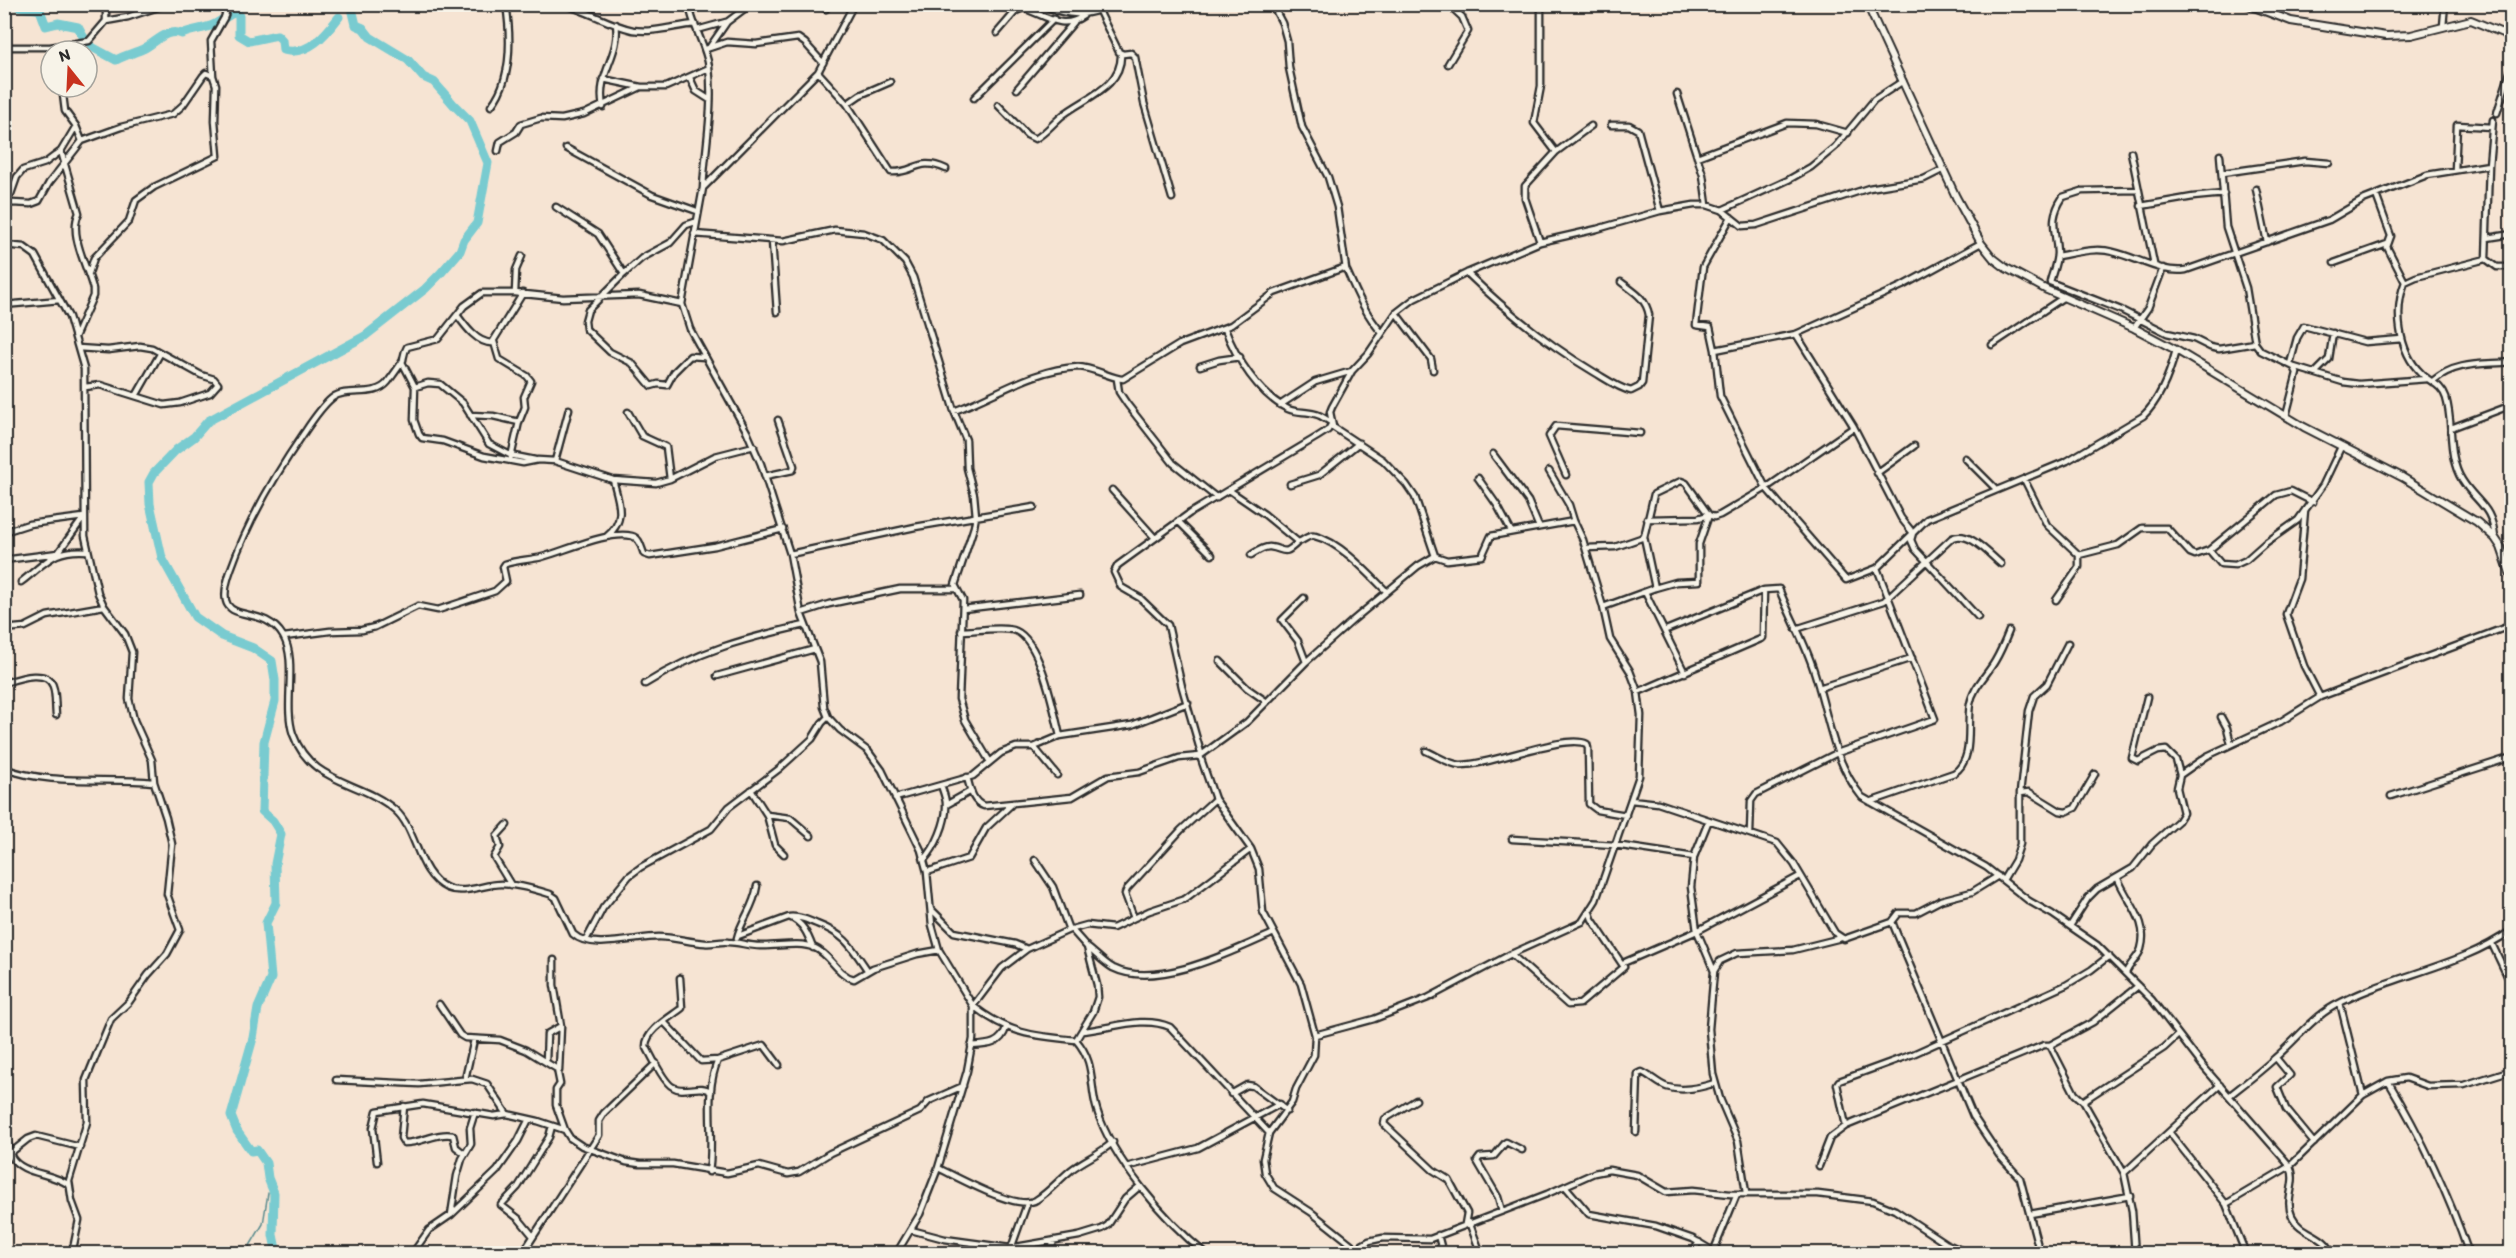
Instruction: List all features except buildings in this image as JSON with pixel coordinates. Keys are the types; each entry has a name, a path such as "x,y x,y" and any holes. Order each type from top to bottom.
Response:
{"street":[{"path":"106,4 106,21"},
{"path":"91,39 106,21 128,17 167,4"},
{"path":"89,273 94,258 129,221 136,200 154,187 218,156 215,121 216,85 213,76 211,40 229,4"},
{"path":"492,106 500,96 509,54 506,4"},
{"path":"562,4 584,10 616,24 646,31 694,24"},
{"path":"689,4 694,24 707,48 710,100 703,188 695,222 682,304 690,329 754,446 765,476 790,554 801,613 820,662 824,707 828,717 872,757 882,770 924,860 930,909 939,950 973,1006 1006,1028 1046,1038 1076,1040 1086,1051 1090,1062 1098,1112 1126,1167 1140,1186 1206,1254"},
{"path":"707,48 726,22 751,4"},
{"path":"819,4 826,9"},
{"path":"703,188 818,72 854,4"},
{"path":"1040,4 1060,12 1083,16"},
{"path":"1017,89 1074,22 1114,4"},
{"path":"1272,4 1282,23 1302,127 1328,177 1337,207 1346,269 1360,302 1382,333"},
{"path":"1448,4 1462,17 1468,31 1448,64"},
{"path":"1541,4 1541,86 1534,123 1556,152"},
{"path":"1867,4 1942,170 1981,243 2000,264 2047,290 2134,328 2176,350 2341,447 2402,477 2484,527 2495,538 2506,558 2511,579"},
{"path":"2443,26 2445,4"},
{"path":"2248,5 2291,21 2386,36 2411,35 2443,26 2474,21 2511,37"},
{"path":"997,33 1021,9 1065,23 1074,22"},
{"path":"998,105 1027,135 1035,139 1074,106 1106,86 1117,75 1121,66 1121,54 1099,11"},
{"path":"974,98 1054,19"},
{"path":"697,30 726,22"},
{"path":"603,107 601,95 603,79 616,42 616,24"},
{"path":"707,48 727,42 756,44 798,38 806,43 823,63"},
{"path":"4,47 39,48"},
{"path":"1121,54 1131,53 1135,57 1144,103 1172,198"},
{"path":"2497,113 2511,66"},
{"path":"603,79 641,87 666,87 709,68"},
{"path":"818,72 847,104 891,172 929,163 946,169"},
{"path":"4,206 12,203 31,204 39,201 82,141 121,127 169,116 183,105 206,73 213,76"},
{"path":"690,78 696,91 710,100"},
{"path":"1722,210 1811,167 1848,132 1874,100 1903,81"},
{"path":"847,104 860,95 890,82"},
{"path":"498,151 499,143 519,129 521,124 548,117 567,119 603,107 641,87"},
{"path":"1677,94 1703,175 1707,205"},
{"path":"63,99 64,111 76,126 82,141"},
{"path":"2486,259 2493,120"},
{"path":"1697,157 1787,123 1816,124 1848,132"},
{"path":"1611,125 1629,125 1638,130 1660,211"},
{"path":"2455,170 2457,125 2492,127"},
{"path":"4,197 11,195 17,177 23,170 45,163 62,151 76,126"},
{"path":"1540,242 1523,191 1525,186 1556,152 1591,126"},
{"path":"566,148 652,195 697,211"},
{"path":"62,151 79,213 76,219 78,240 89,273 93,296 75,337"},
{"path":"2131,152 2154,264"},
{"path":"2220,155 2226,227 2246,288 2255,344 2261,351 2292,366 2360,384 2431,379 2460,366 2511,362"},
{"path":"2222,173 2305,162 2329,163"},
{"path":"2057,256 2104,250 2163,268 2186,270 2329,220 2376,195 2427,175 2489,165"},
{"path":"1942,170 1924,179 1869,188 1756,225 1742,226 1722,210 1707,205 1660,211 1540,242 1467,273 1414,299 1396,313 1352,371 1332,407 1332,423 1328,430 1178,521 1118,565 1114,572 1121,587 1140,598 1168,625 1182,687 1215,799 1251,849 1259,869 1263,912 1301,984 1316,1035 1314,1055 1287,1111 1269,1133 1263,1159 1268,1181 1275,1188 1311,1212 1360,1252 1362,1245 1373,1239 1426,1240 1594,1173 1609,1170 1637,1176 1666,1192 1693,1190 1737,1194 1818,1194 1873,1201 1895,1210 1945,1243 1970,1254"},
{"path":"2256,189 2266,242"},
{"path":"2047,290 2057,256 2054,214 2063,197 2082,191 2138,190"},
{"path":"2141,206 2193,196 2224,194"},
{"path":"2376,195 2391,236 2387,244 2388,250 2405,282 2400,298 2402,339 2421,374 2431,379 2446,398 2457,468 2462,480 2491,516 2495,538"},
{"path":"556,207 598,234 624,274"},
{"path":"1731,217 1703,267 1696,325 1710,327 1720,396 1766,488 1846,580 1877,568 1928,519 2067,461 2143,416 2154,405 2176,350"},
{"path":"695,222 686,225 664,247 642,258 624,274 588,310 585,321 586,329 610,352 632,363 650,386 667,386 674,372 688,357 704,357"},
{"path":"694,234 741,236 772,241 795,240 821,232 848,230 876,236 905,262 913,277 954,411 966,440 967,468 976,516 955,589"},
{"path":"2487,238 2511,234"},
{"path":"772,241 777,312"},
{"path":"1715,350 1796,334 1902,286 1981,243"},
{"path":"2334,263 2387,244"},
{"path":"4,245 24,247 34,255 69,317 84,369 82,418 86,454 84,517 88,551 98,593 104,606 125,634 132,652 129,699 134,720 152,760 154,782 172,844 167,894 180,930 167,954 148,975 129,1002 111,1019 104,1031 86,1080 87,1122 69,1185 79,1220 72,1254"},
{"path":"515,292 516,270 522,256"},
{"path":"2486,259 2497,267 2511,267"},
{"path":"2405,282 2486,259"},
{"path":"2134,328 2148,308 2163,268"},
{"path":"954,411 991,397 1013,384 1052,370 1079,367 1123,379 1180,344 1225,328 1285,288 1346,269"},
{"path":"1467,273 1501,306 1576,362 1631,391 1642,383 1649,315 1647,305 1642,298 1621,282"},
{"path":"2050,282 2110,305 2174,336 2194,339 2210,347 2218,349 2255,344"},
{"path":"682,304 650,296 562,298 515,292 482,293 469,300 438,339 407,347 402,362 386,384 377,389 341,394 325,404 260,504 236,555 224,593 226,604 229,609 267,620 275,625 284,637 289,660 288,698 293,733 304,756 311,764 339,781 381,800 397,812 425,862 442,885 451,890 463,891 486,885 511,885 550,894 556,898 573,934 577,938 586,940 614,942 659,937 700,943 788,945 813,948 824,954 849,978 854,979 868,971 917,954 939,950"},
{"path":"511,458 519,422 525,407 524,397 531,381 527,376 499,359 494,342 523,293"},
{"path":"1992,345 2064,297"},
{"path":"4,306 60,300"},
{"path":"1396,313 1431,359 1433,370"},
{"path":"457,315 472,333 486,342 494,342"},
{"path":"2286,416 2297,379 2292,366 2302,327 2365,342 2402,339"},
{"path":"1225,328 1254,379 1280,405 1290,411 1318,415 1332,423 1337,431 1383,460 1415,497 1435,556"},
{"path":"2315,373 2329,359 2333,333"},
{"path":"1796,334 1854,427 1901,518 1913,533 1911,543 1978,617"},
{"path":"78,348 108,350 140,346 152,348 218,383 210,393 170,404 158,404 100,385 85,387"},
{"path":"4,348 7,361"},
{"path":"136,396 160,354"},
{"path":"1200,366 1240,357"},
{"path":"402,362 415,387 414,420 422,438 443,441 474,454 511,458"},
{"path":"1280,405 1315,382 1352,371"},
{"path":"1117,379 1119,392 1173,463 1217,498"},
{"path":"415,387 437,383 463,403 489,444 511,458 523,463 538,460 555,462 613,480 656,483 670,479 715,456 754,446"},
{"path":"2451,428 2511,405"},
{"path":"555,462 569,409"},
{"path":"628,412 642,436 666,447 670,479"},
{"path":"470,415 493,416 519,422"},
{"path":"765,476 786,473 793,470 794,466 778,420"},
{"path":"1566,475 1549,436 1556,426 1640,433"},
{"path":"1655,588 1644,537 1654,494 1681,481 1686,483 1709,515 1714,518 1766,488 1854,427"},
{"path":"1290,484 1318,476 1359,443"},
{"path":"1877,473 1914,446"},
{"path":"2209,550 2221,564 2241,563 2298,520 2313,501 2341,447"},
{"path":"1493,454 1528,501 1539,527"},
{"path":"1965,458 1997,490"},
{"path":"1316,1035 1362,1023 1428,998 1511,954 1582,922 1591,910 1639,776 1641,746 1638,692 1630,671 1610,639 1586,548 1569,505 1549,471"},
{"path":"1478,478 1511,531"},
{"path":"2024,479 2046,525 2079,555 2079,567 2056,600"},
{"path":"613,480 621,506 618,523 622,536"},
{"path":"1112,490 1155,538"},
{"path":"1229,490 1264,514 1298,542"},
{"path":"2079,555 2118,545 2146,527 2169,529 2192,555 2209,550 2276,495 2291,492 2313,501"},
{"path":"790,554 976,516 1034,507"},
{"path":"2305,510 2299,579 2286,614 2304,666 2320,697"},
{"path":"1647,519 1698,518 1709,515"},
{"path":"1603,607 1676,582 1699,581 1699,544 1709,515"},
{"path":"4,532 29,524 84,517"},
{"path":"4,560 58,553 84,517"},
{"path":"1178,521 1212,555"},
{"path":"967,777 971,791 980,805 1013,803 1072,797 1108,776 1139,771 1179,758 1201,754 1247,722 1306,662 1418,566 1435,556 1447,560 1482,556 1490,537 1511,531 1574,521"},
{"path":"603,539 618,523"},
{"path":"284,637 362,630 375,627 418,606 438,609 495,591 504,584 506,577 503,567 505,564 538,558 582,543 622,536 636,538 644,554 650,556 715,546 783,529"},
{"path":"1796,629 1878,605 1952,538 1959,535 1967,536 2001,564"},
{"path":"1251,555 1265,547 1281,552 1286,551 1298,542 1303,542 1307,537 1316,536 1345,553 1387,592"},
{"path":"1586,548 1616,547 1644,537"},
{"path":"21,582 46,559 58,553 70,549 88,551"},
{"path":"1750,834 1751,801 1756,794 1837,753 1935,719 1877,568"},
{"path":"801,613 829,604 900,589 955,589"},
{"path":"955,589 963,600 959,699 965,720 990,762"},
{"path":"1666,630 1764,590 1779,589 1812,663 1837,753 1851,784 1862,797 1870,802 1974,860 2029,901 2070,926 2109,956 2138,986 2220,1086 2290,1166 2293,1173 2289,1198 2291,1213 2302,1228 2327,1243 2332,1254"},
{"path":"1638,692 1763,638 1764,590"},
{"path":"1645,592 1666,630 1685,673"},
{"path":"963,609 1080,595"},
{"path":"1304,598 1282,620 1298,641 1306,662"},
{"path":"4,629 25,627 47,616 104,606"},
{"path":"645,684 698,654 751,637 805,625"},
{"path":"2180,775 2207,756 2280,722 2320,697 2511,625"},
{"path":"961,631 1010,629 1019,632 1028,640 1046,681 1060,736"},
{"path":"1870,802 1954,774 1961,767 1967,754 1970,702 1995,661 2009,631"},
{"path":"2003,880 2015,860 2020,844 2020,793 2029,711 2034,696 2047,684 2068,643"},
{"path":"717,676 815,649"},
{"path":"1819,687 1912,658"},
{"path":"1220,661 1247,688 1267,702"},
{"path":"4,683 32,676 48,679 53,684 56,715"},
{"path":"2070,926 2092,894 2133,868 2152,844 2181,817 2183,806 2177,788 2180,775 2176,760 2166,750 2158,751 2138,761 2132,758 2147,697"},
{"path":"895,798 979,773 1001,753 1016,747 1034,747 1060,736 1132,725 1188,704"},
{"path":"586,940 603,908 629,876 641,867 711,829 724,811 812,739 828,717"},
{"path":"2221,717 2227,728 2231,744"},
{"path":"1426,751 1460,765 1563,743 1582,742 1587,744 1588,748 1589,804 1597,810 1626,815"},
{"path":"1034,747 1057,775"},
{"path":"2391,796 2511,757"},
{"path":"4,768 26,774 85,780 154,782"},
{"path":"2020,793 2029,792 2060,811 2066,812 2075,808 2095,774"},
{"path":"924,860 935,847 946,805 941,785"},
{"path":"751,790 767,815 775,845 784,854"},
{"path":"946,805 971,791"},
{"path":"1134,918 1125,894 1127,889 1181,830 1215,799"},
{"path":"1631,800 1658,803 1777,843 1786,853 1835,933 1841,938"},
{"path":"927,872 969,858 986,828 1013,803"},
{"path":"767,815 790,818 811,837"},
{"path":"1709,820 1694,857 1691,887 1697,931 1714,971"},
{"path":"507,825 497,836 500,848 494,857 511,885"},
{"path":"1512,839 1615,845 1694,857"},
{"path":"896,1254 911,1230 938,1168 963,1086 971,1046 973,1006 1002,968 1027,949 1070,930 1088,925 1113,928 1185,899 1251,849"},
{"path":"1035,861 1053,887 1070,930 1112,968 1145,974 1210,960 1274,933"},
{"path":"1623,963 1697,931 1800,876"},
{"path":"1746,1193 1738,1141 1715,1083 1709,1029 1714,971 1720,961 1737,953 1793,950 1841,938 1848,939 1892,922 1899,913 1916,913 1941,900 1972,892 1998,876"},
{"path":"2118,879 2144,930 2140,950 2128,966 2126,973"},
{"path":"736,943 754,904 758,886"},
{"path":"930,909 954,933 1015,944 1027,949"},
{"path":"1511,954 1568,1005 1580,1005 1622,971 1623,963 1592,920 1591,910"},
{"path":"738,936 789,917 809,921 841,934 855,950 868,971"},
{"path":"789,917 803,927 813,948"},
{"path":"1892,922 1973,1116 1999,1155 2020,1178 2040,1254"},
{"path":"2229,1096 2276,1058 2320,1016 2340,1004 2369,990 2492,944 2511,930"},
{"path":"2492,944 2511,986"},
{"path":"1076,1040 1093,1012 1098,998 1094,970 1087,947"},
{"path":"1846,1126 1837,1084 1839,1081 1941,1042 2066,985 2109,956"},
{"path":"554,960 554,985 561,1026 560,1084 556,1090 556,1105 565,1130 575,1142 626,1162 681,1165 710,1172 727,1173 759,1166 788,1174 799,1172 830,1153 920,1111 929,1101 963,1086"},
{"path":"680,978 682,1008 664,1022 645,1042 670,1086 705,1088 711,1092"},
{"path":"1819,1166 1830,1138 1846,1126 2044,1045 2050,1045 2093,1022 2138,986"},
{"path":"439,1004 460,1035 474,1040 500,1040 526,1050 559,1071"},
{"path":"2340,1004 2363,1095"},
{"path":"664,1022 700,1061 718,1060 764,1045 779,1065"},
{"path":"1082,1031 1140,1022 1170,1026 1269,1133"},
{"path":"546,1062 547,1034 561,1026"},
{"path":"971,1046 996,1043 1002,1040 1006,1028"},
{"path":"2083,1101 2164,1048 2178,1035"},
{"path":"465,1079 474,1040"},
{"path":"2050,1045 2075,1094 2083,1101 2124,1173 2130,1196 2135,1254"},
{"path":"2276,1058 2290,1075 2277,1087 2282,1103 2314,1143"},
{"path":"710,1172 711,1092 718,1060"},
{"path":"522,1254 599,1135 599,1121 604,1113 656,1064"},
{"path":"2226,1204 2290,1166 2363,1095 2388,1081 2406,1078 2428,1086 2464,1085 2511,1070"},
{"path":"1636,1132 1638,1074 1642,1072 1666,1087 1677,1089 1692,1089 1715,1083"},
{"path":"336,1080 420,1084 465,1079 487,1084 507,1114"},
{"path":"2388,1081 2442,1183 2456,1214 2469,1254"},
{"path":"1231,1094 1250,1085 1287,1111"},
{"path":"2124,1173 2220,1086"},
{"path":"1416,1100 1385,1119 1384,1124 1433,1170 1449,1180 1467,1213 1467,1223 1481,1254"},
{"path":"377,1162 373,1128 377,1111 404,1106 423,1104 494,1116 507,1114 565,1130"},
{"path":"1126,1167 1198,1148 1280,1104"},
{"path":"404,1106 401,1138 404,1143 425,1140 438,1134 451,1134 456,1147 465,1154"},
{"path":"451,1215 457,1176 472,1141 470,1128 476,1112"},
{"path":"412,1254 429,1230 451,1215 497,1171 529,1119"},
{"path":"533,1236 501,1204 518,1187 549,1137 552,1126"},
{"path":"4,1128 11,1155 28,1171 55,1176 69,1185"},
{"path":"2169,1132 2226,1204 2246,1254"},
{"path":"4,1158 11,1155 28,1139 36,1136 80,1148"},
{"path":"938,1168 1000,1196 1026,1204 1036,1200 1081,1162 1100,1154 1113,1142"},
{"path":"1502,1211 1498,1197 1477,1161 1480,1157 1494,1156 1506,1142 1522,1150"},
{"path":"911,1230 1009,1251 1102,1229 1108,1225 1125,1198 1140,1186"},
{"path":"1565,1186 1589,1214 1648,1224 1698,1242 1716,1252 1737,1194"},
{"path":"2030,1214 2130,1196"},
{"path":"1009,1251 1026,1204"},
{"path":"1438,1235 1443,1254"},
{"path":"1050,1254 1054,1240"},
{"path":"1692,1254 1698,1242"},
{"path":"1189,1254 1197,1247"}],"waterway":[{"path":"12,4 40,10 46,26 58,23 78,27 84,38"},
{"path":"277,1254 273,1235 274,1193 268,1178 266,1163 257,1150 251,1151 237,1131 231,1116 253,1038 258,1008 271,978 266,923 276,903 275,864 281,834 273,821 262,811 264,742 275,701 272,661 253,648 222,636 195,617 162,558 150,504 149,482 154,473 176,450 194,437 208,421 365,336 425,289 460,251 464,240 477,223 488,163 470,121 434,82 423,77 408,60 370,37 363,28 356,25 351,4"},
{"path":"99,51 116,60 143,49 166,34 182,34 208,27 237,12 239,35 249,41 277,35 282,40 283,50 300,50 316,42 339,17"},
{"path":"245,1254 263,1224 268,1193"}]}
